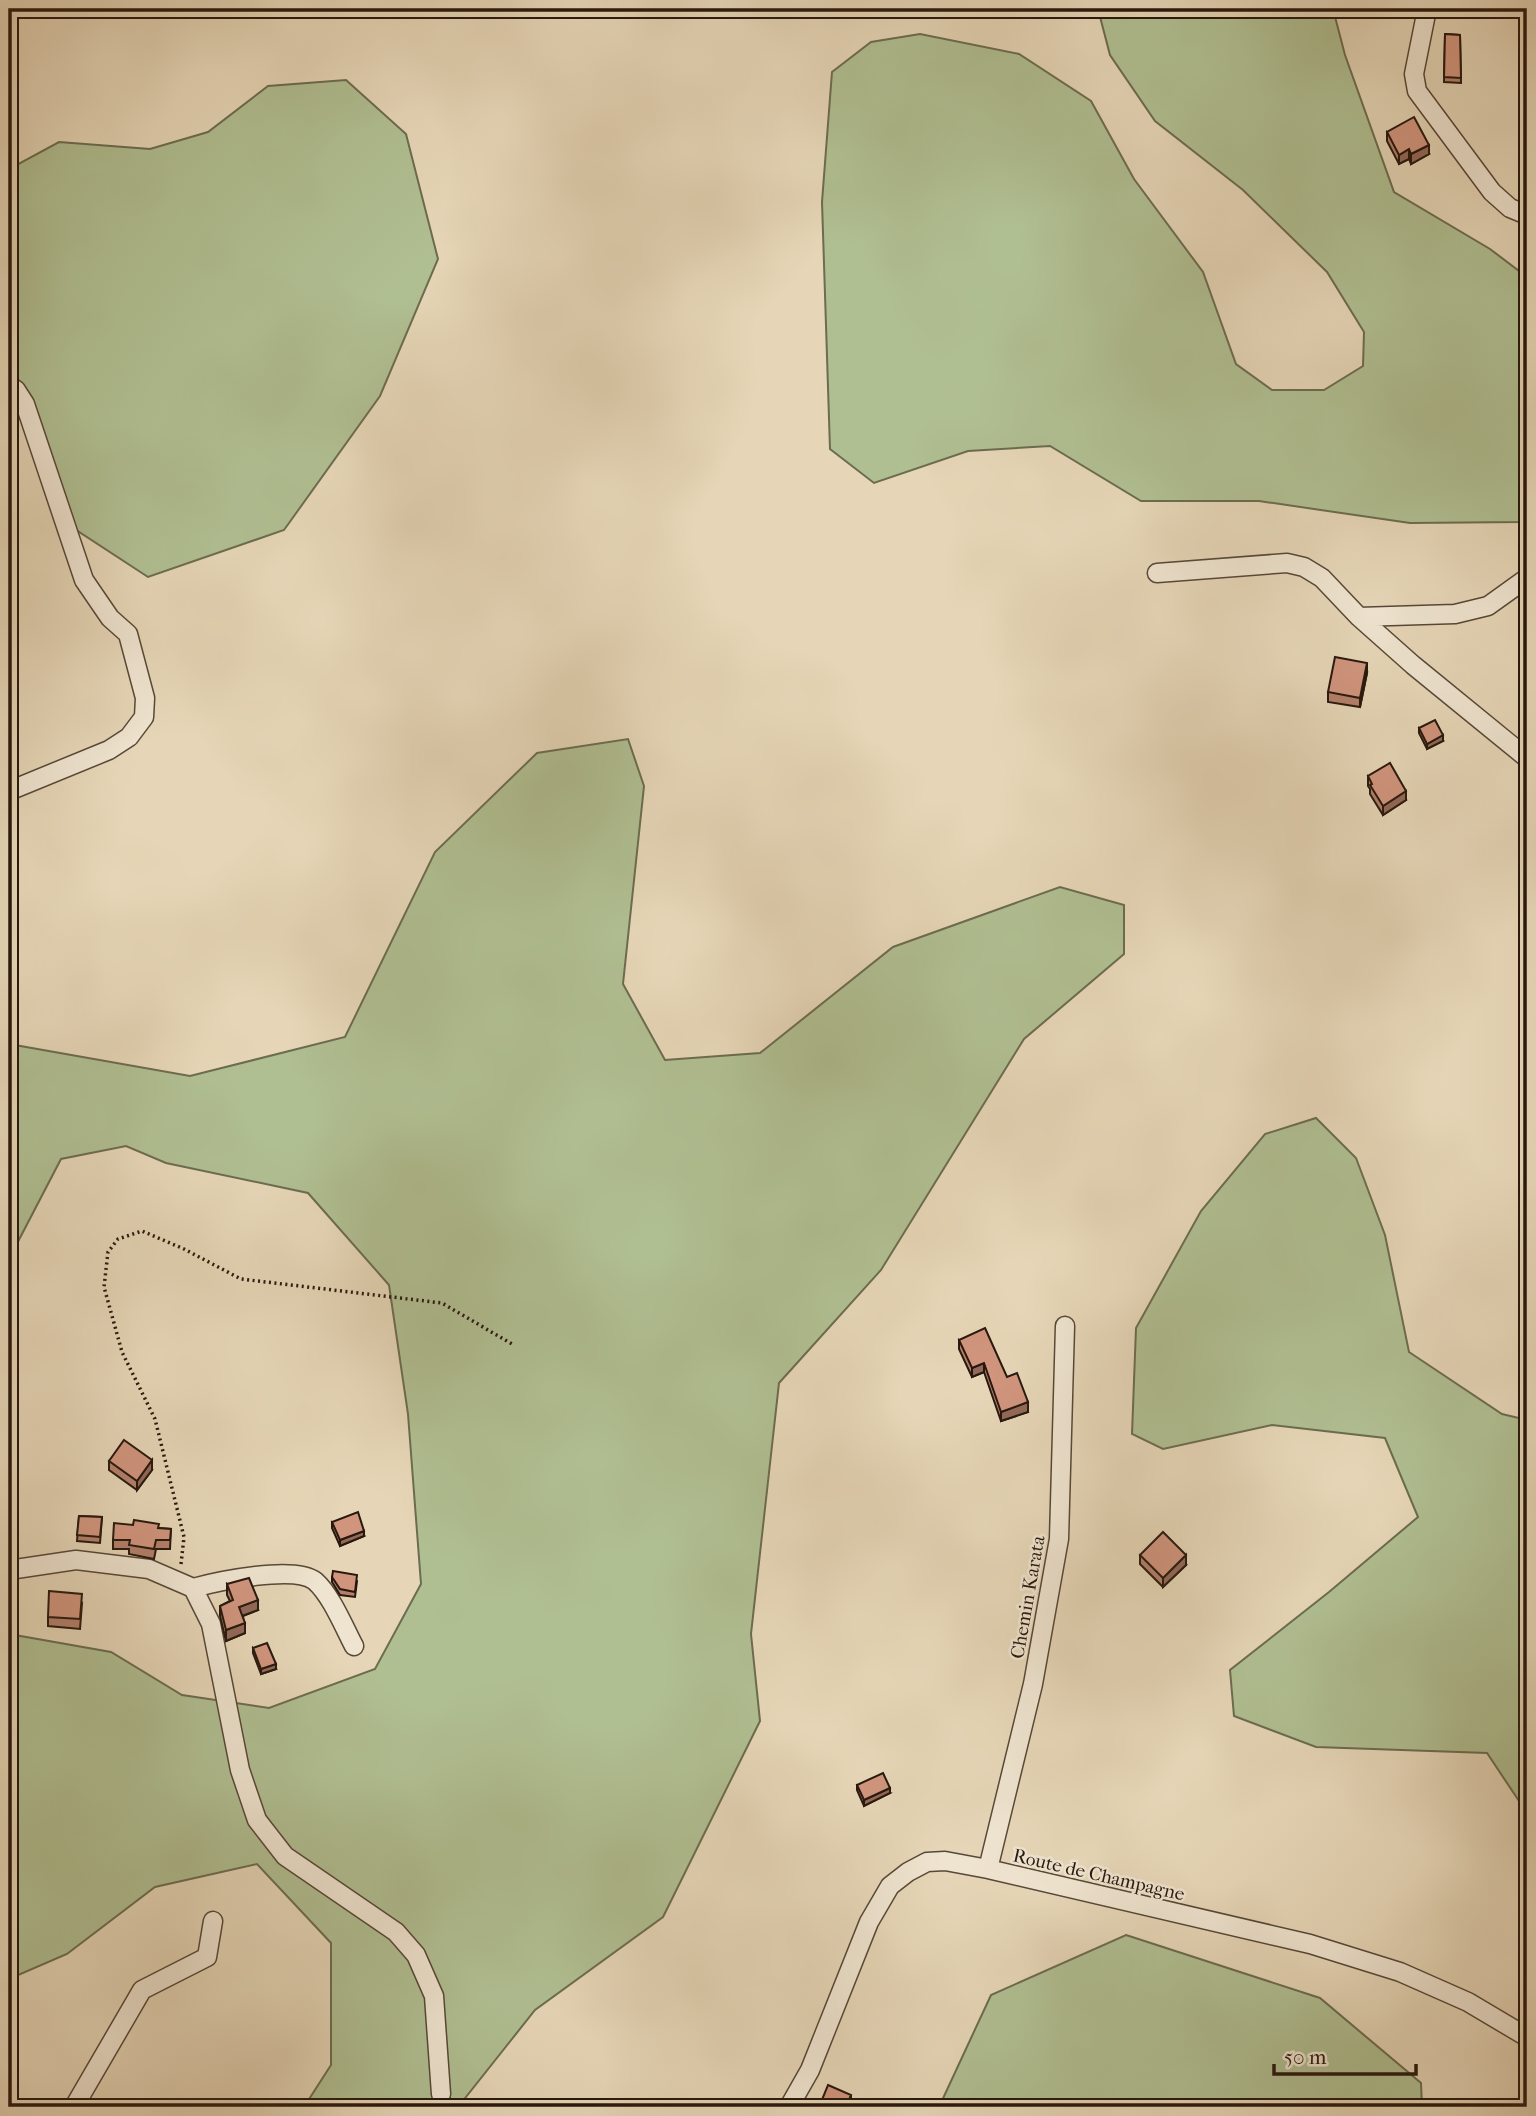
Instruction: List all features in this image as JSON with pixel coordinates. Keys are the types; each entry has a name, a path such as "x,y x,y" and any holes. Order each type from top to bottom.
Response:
{"street":[{"path":"1427,9 1414,74 1417,91 1492,192 1527,229"},
{"path":"1510,208 1527,215"},
{"path":"9,385 16,390 25,404 84,580 110,618 128,634 145,698 144,717 129,737 109,750 9,791"},
{"path":"1157,573 1287,563 1304,567 1322,578 1359,617 1413,665 1527,758"},
{"path":"1359,617 1455,614 1488,606 1527,578"},
{"name":"Chemin Karata","path":"988,1869 1033,1684 1059,1539 1065,1326"},
{"path":"9,1570 76,1560 149,1569 186,1584 301,1574 315,1581 326,1594 354,1646"},
{"path":"186,1584 211,1624 240,1770 257,1820 285,1856 396,1932 416,1955 434,1996 441,2094"},
{"name":"Route de Champagne","path":"789,2107 810,2070 869,1923 890,1886 927,1862 945,1861 988,1869 1310,1944 1401,1972 1468,2002 1527,2037"},
{"path":"74,2107 142,1990 207,1956 213,1921"}],"path":[{"path":"186,1584 184,1537 173,1483 155,1419 122,1352 104,1287 108,1252 118,1239 142,1231 184,1249 241,1279 442,1303 512,1344"}],"green space":[{"path":"1098,9 1333,9 1345,55 1394,192 1490,249 1527,277 1527,516 1521,522 1410,523 1259,501 1141,501 1050,446 968,451 874,483 830,449 822,202 832,72 871,42 920,34 1019,54 1091,101 1134,179 1203,272 1236,364 1272,390 1324,390 1363,366 1364,332 1327,272 1243,190 1155,121 1110,55"},
{"path":"346,80 406,134 438,259 380,396 284,530 148,577 64,522 9,391 9,169 59,142 150,149 208,132 268,86"},
{"path":"628,739 644,786 623,984 665,1060 760,1053 893,947 1060,887 1124,905 1124,954 1024,1039 881,1270 779,1383 751,1634 760,1721 663,1917 535,2010 458,2107 304,2107 331,2065 331,1943 257,1864 155,1887 67,1954 9,1979 9,1634 111,1652 182,1695 269,1708 375,1669 421,1584 408,1414 389,1285 308,1193 166,1163 126,1146 61,1159 9,1259 9,1044 190,1076 345,1037 435,852 537,753"},
{"path":"1316,1118 1356,1158 1385,1235 1409,1352 1502,1414 1527,1420 1527,1813 1487,1753 1316,1747 1234,1716 1230,1670 1418,1517 1385,1438 1272,1425 1163,1449 1132,1434 1136,1328 1201,1211 1265,1134"},
{"path":"1126,1935 1320,1998 1421,2083 1422,2107 939,2107 991,1995"}],"building":[{"path":"1445,34 1460,35 1461,78 1444,77"},
{"path":"1414,117 1429,145 1411,154 1409,149 1399,155 1387,132"},
{"path":"1335,657 1367,663 1360,698 1328,692"},
{"path":"1435,720 1443,735 1427,744 1419,728"},
{"path":"1390,763 1406,791 1383,806 1370,785 1372,784 1368,776"},
{"path":"985,1328 1007,1377 1017,1373 1028,1402 1001,1412 984,1363 972,1368 959,1340"},
{"path":"124,1440 152,1460 137,1481 109,1461"},
{"path":"358,1512 364,1531 340,1540 332,1522"},
{"path":"79,1516 102,1517 100,1537 77,1535"},
{"path":"134,1520 159,1524 158,1528 171,1529 170,1540 156,1540 154,1549 129,1545 130,1540 113,1540 114,1523 133,1525"},
{"path":"1163,1532 1186,1555 1163,1578 1140,1555"},
{"path":"333,1571 357,1575 355,1592 340,1589 332,1577"},
{"path":"249,1578 258,1600 239,1607 245,1623 226,1630 220,1606 233,1600 227,1584"},
{"path":"49,1591 82,1594 80,1619 48,1617"},
{"path":"267,1643 276,1664 261,1669 253,1648"},
{"path":"883,1773 890,1788 864,1800 857,1785"},
{"path":"828,2085 851,2095 846,2107 819,2107"}]}
